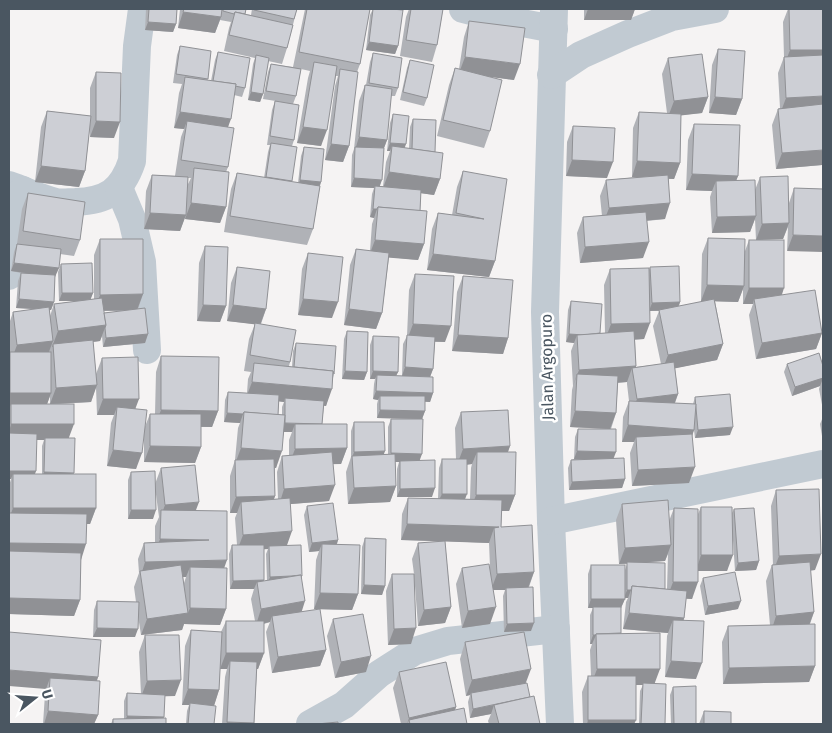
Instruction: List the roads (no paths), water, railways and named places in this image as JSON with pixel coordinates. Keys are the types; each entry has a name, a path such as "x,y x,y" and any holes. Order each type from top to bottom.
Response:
{"street":[{"path":"9,276 16,188 57,202 83,202 108,196 119,188 127,177 132,161 137,46 142,9"},
{"path":"463,9 506,20 554,19"},
{"path":"551,75 581,55 628,34 672,17 715,9"},
{"name":"Jalan Argopuro","path":"554,19 545,312 551,521 560,724"},
{"path":"119,188 132,219 142,262 147,350"},
{"path":"551,521 823,464"},
{"path":"310,724 344,705 380,674 415,651 448,641 556,629"}]}
